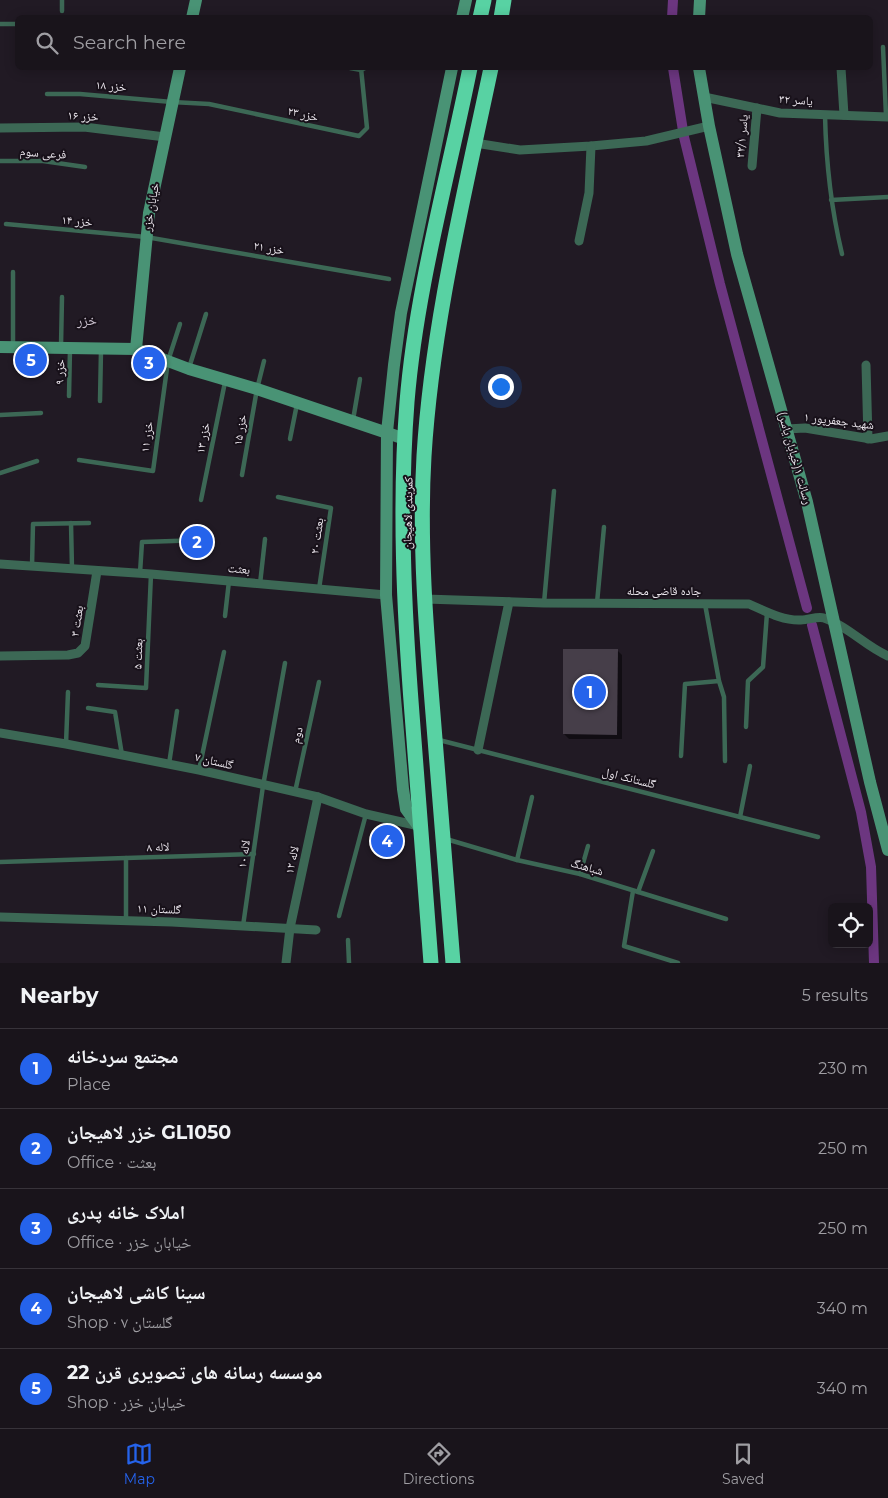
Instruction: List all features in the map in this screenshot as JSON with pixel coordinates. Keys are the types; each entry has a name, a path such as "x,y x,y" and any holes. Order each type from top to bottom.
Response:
{"highway":[{"path":"481,15 484,0"},
{"path":"502,15 504,0"},
{"name":"کمربندی لاهیجان","path":"431,963 419,826 404,596 405,439 414,341 470,70"},
{"name":"کمربندی لاهیجان","path":"453,963 425,599 422,540 424,458 428,403 446,284 491,70"},
{"path":"427,921 449,919"}],"street":[{"path":"193,15 196,0"},
{"path":"463,15 466,0"},
{"path":"699,15 700,0"},
{"name":"خیابان خزر","path":"136,349 146,236 180,70"},
{"path":"419,826 406,809 402,789 386,595 387,432 401,313 452,70"},
{"name":"رسالت ۱(خیابان یاسر)","path":"699,70 709,126 737,254 807,502 870,782 888,850"},
{"path":"841,70 844,115"},
{"name":"یاسر ۳۲","path":"704,97 780,113 887,116"},
{"name":"یاسر ۳۲/۱","path":"752,166 757,108"},
{"path":"475,143 520,150 592,146 646,141 709,126"},
{"name":"خزر ۱۶","path":"0,128 84,127 165,138"},
{"path":"579,242 589,193 592,146"},
{"path":"0,347 136,349 189,369 257,389 405,439"},
{"path":"866,365 868,439"},
{"name":"شهید جعفرپور ۱","path":"787,429 806,428 868,439 888,436"},
{"name":"بعثت","path":"0,564 140,573 386,595"},
{"name":"بعثت ۳","path":"0,656 68,655 78,653 85,646 97,571"},
{"path":"386,595 404,596"},
{"name":"جاده قاضی محله","path":"425,599 544,603 749,604 778,617 800,620 821,617 835,622 878,652 888,656"},
{"path":"478,750 509,602"},
{"name":"گلستان ۷","path":"0,733 122,754 199,770 318,797 366,814 419,826"},
{"name":"لاله ۱۲","path":"286,963 290,928 318,797"},
{"name":"گلستان ۱۱","path":"0,916 316,930"}],"lane":[{"path":"62,0 62,11"},
{"path":"0,24 15,24"},
{"path":"883,47 887,116"},
{"name":"خزر ۲۳","path":"172,102 217,105 359,136 367,128 362,70"},
{"name":"خزر ۱۸","path":"47,94 80,94 172,102"},
{"path":"825,115 826,152 831,200 842,254"},
{"name":"فرعی سوم","path":"0,161 42,161 85,167"},
{"path":"831,200 888,197"},
{"name":"خزر ۱۴","path":"6,224 146,236"},
{"name":"خزر ۲۱","path":"146,236 388,279"},
{"path":"13,272 13,347"},
{"name":"خزر ۹","path":"62,297 69,396"},
{"path":"189,369 206,314"},
{"path":"168,361 180,324"},
{"path":"100,401 102,348"},
{"name":"خزر ۱۱","path":"79,460 152,471 168,361"},
{"name":"خزر ۱۵","path":"242,475 257,389 264,361"},
{"path":"353,421 360,379"},
{"name":"خزر ۱۳","path":"201,500 225,380"},
{"path":"290,439 298,403"},
{"path":"0,415 41,414"},
{"path":"0,473 36,461"},
{"path":"544,603 554,491"},
{"name":"بعثت ۲۰","path":"278,497 331,508 319,590"},
{"path":"71,523 72,569"},
{"path":"32,566 33,524 90,523"},
{"path":"597,603 604,528"},
{"path":"260,584 265,539"},
{"path":"140,573 142,542 204,540"},
{"name":"بعثت ۵","path":"98,684 146,688 150,574"},
{"path":"225,616 229,581"},
{"path":"705,604 719,681 724,697 725,760"},
{"path":"746,727 748,681 763,667 767,612"},
{"path":"199,770 224,652"},
{"name":"لاله ۱۰","path":"243,926 263,786 285,663"},
{"path":"681,756 685,684 719,681"},
{"name":"دوم","path":"294,792 319,682"},
{"path":"66,744 68,692"},
{"path":"88,708 115,712 122,754"},
{"path":"169,764 178,711"},
{"name":"گلستانک اول","path":"435,739 818,837"},
{"path":"740,817 750,766"},
{"path":"517,860 532,797"},
{"path":"339,916 366,814"},
{"name":"شباهنگ","path":"442,838 517,860 580,874 726,919"},
{"path":"580,874 588,846"},
{"path":"653,850 635,892 624,946 678,963"},
{"name":"لاله ۸","path":"0,862 254,854"},
{"path":"126,858 126,921"},
{"path":"348,940 349,963"}],"building":[{"path":"563,649 618,649 617,735 563,734"}],"waterway":[{"path":"672,15 673,0"},
{"path":"673,70 684,137 720,284 807,608"},
{"path":"812,625 861,812 871,867 874,963"}],"place":[{"name":"موسسه رسانه های تصویری قرن 22","path":"31,360"},
{"name":"املاک خانه پدری","path":"149,363"},
{"name":"خزر لاهیجان GL1050","path":"197,542"},
{"name":"مجتمع سردخانه","path":"590,692"},
{"name":"سینا کاشی لاهیجان","path":"387,841"}],"district":[{"name":"خزر","path":"87,320"}]}
